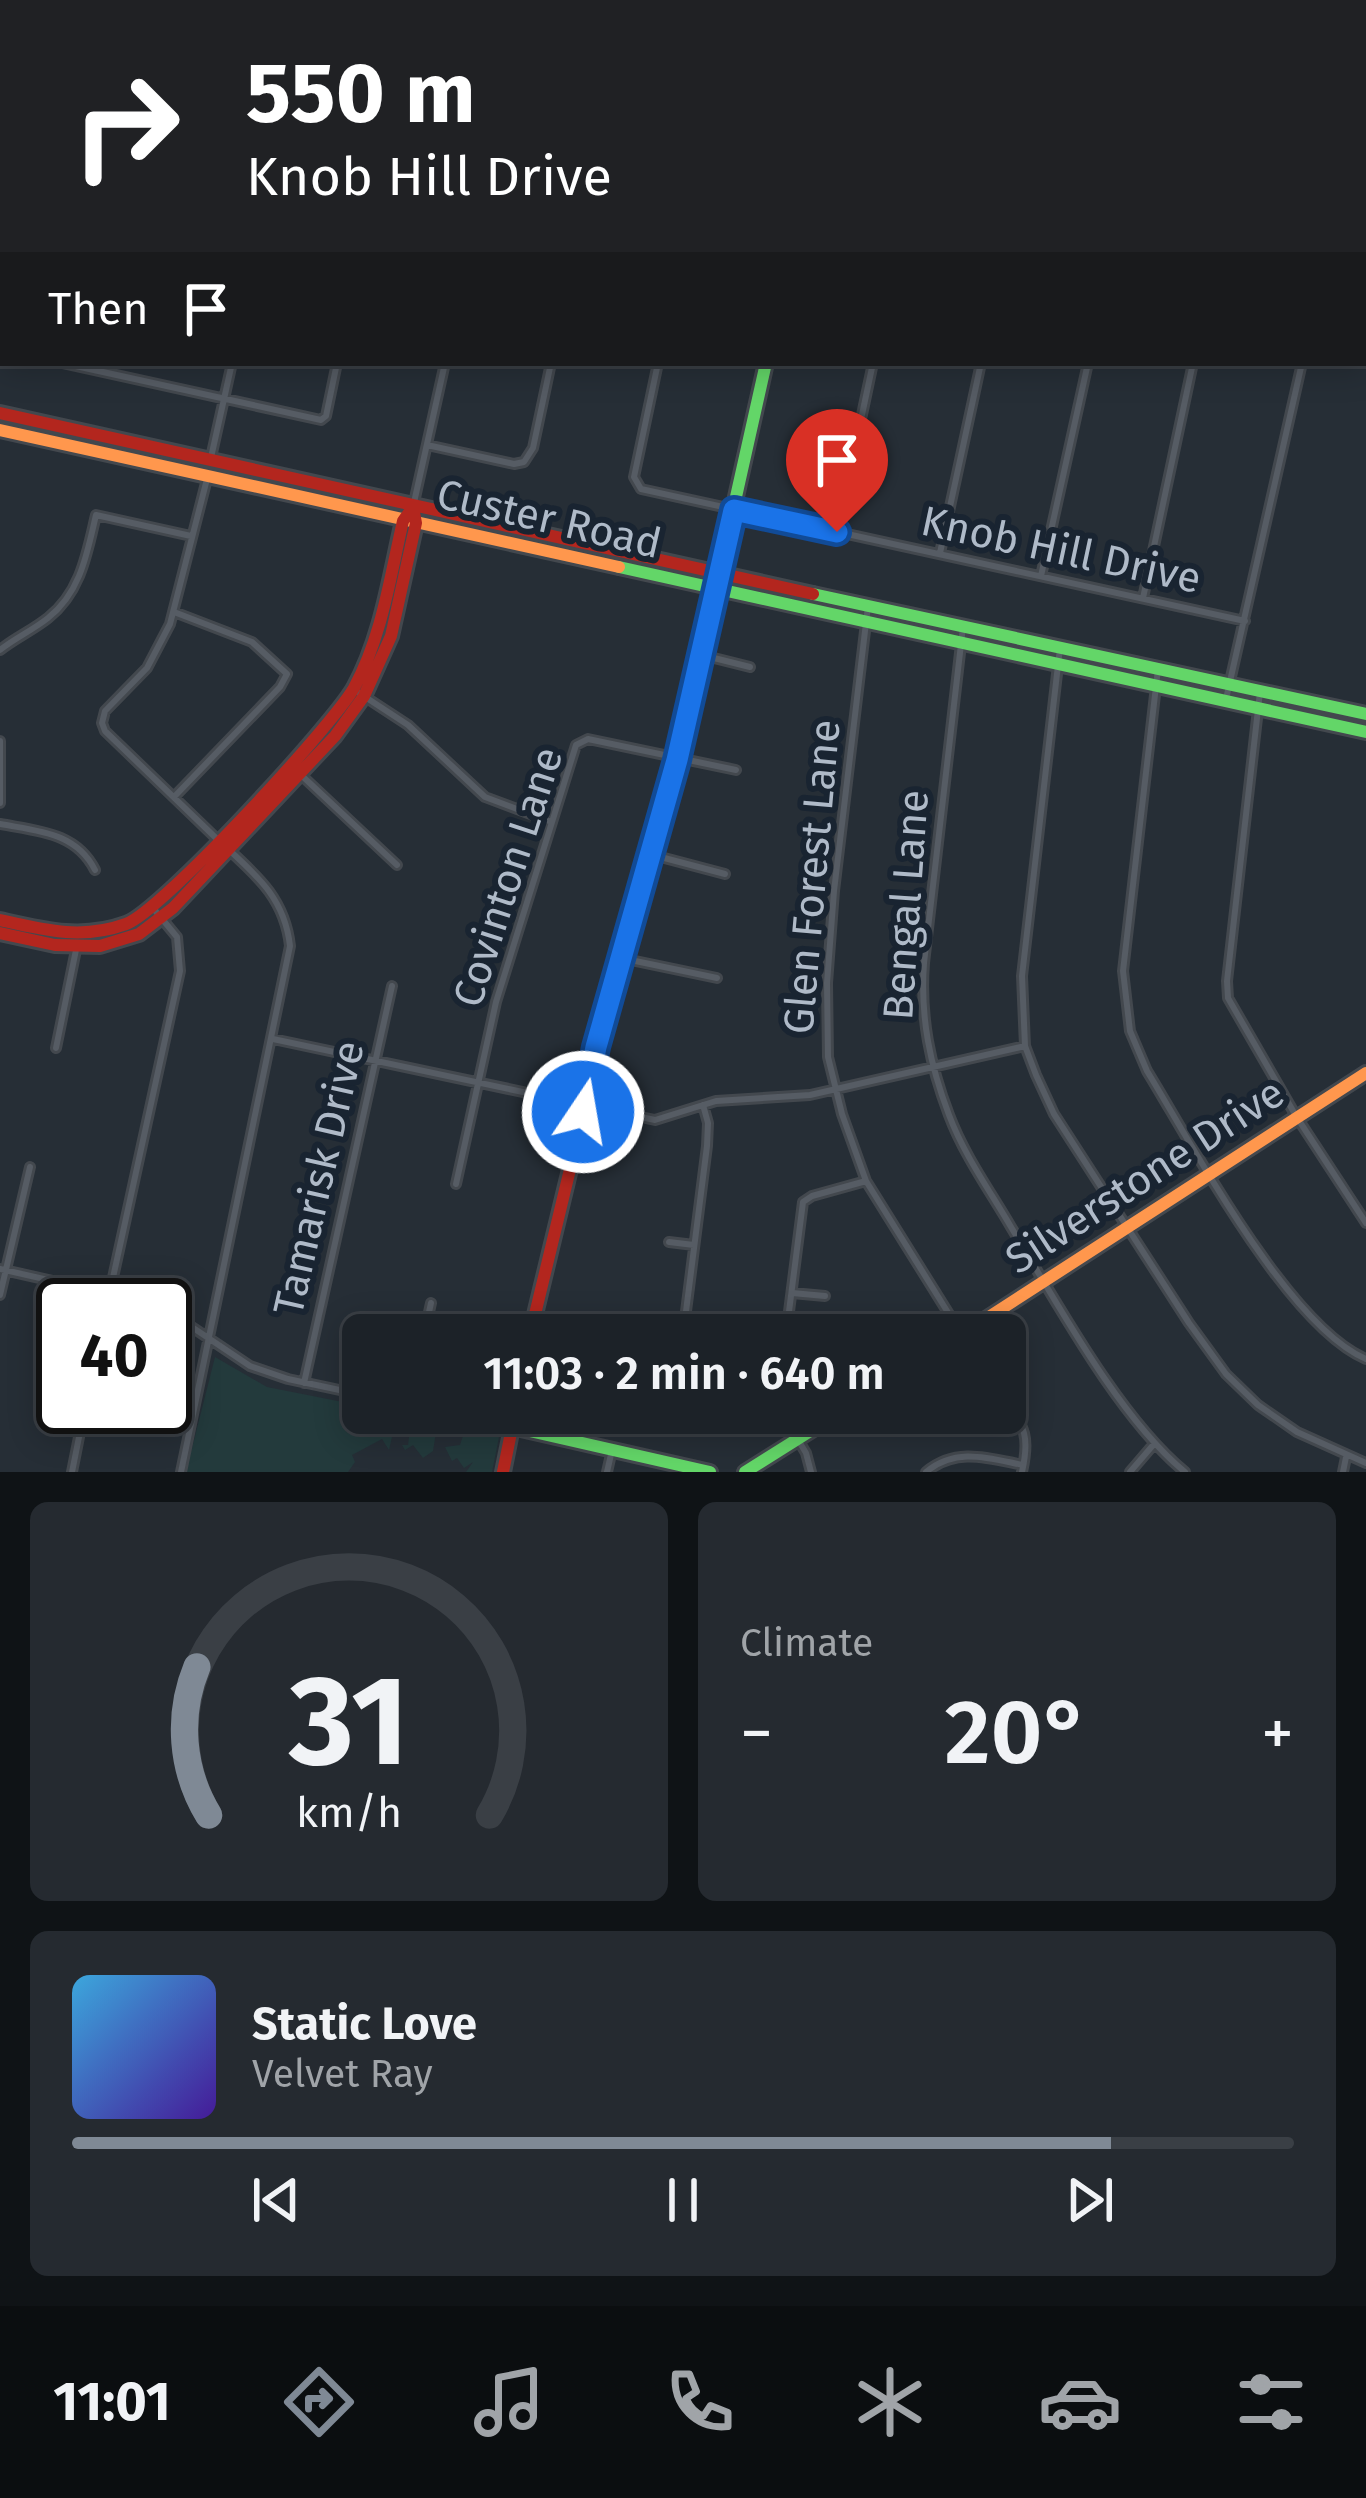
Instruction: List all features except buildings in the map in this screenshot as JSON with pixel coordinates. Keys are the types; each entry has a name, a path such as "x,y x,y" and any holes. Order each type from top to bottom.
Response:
{"main road":[{"path":"535,1314 621,958 677,760 765,366"},
{"name":"Custer Road","path":"0,413 1366,714"},
{"name":"Custer Road","path":"0,430 1366,732"},
{"path":"0,933 123,941 158,913 295,769 335,736 359,693 387,624 413,507"},
{"path":"0,920 77,941"},
{"name":"Silverstone Drive","path":"996,1314 1366,1073"},
{"path":"502,1472 511,1434"},
{"path":"560,1434 710,1472"},
{"path":"745,1472 806,1434"}],"street":[{"path":"76,366 321,420 326,416 336,366"},
{"path":"181,1472 288,963 288,932 266,884 101,723 105,711 147,668 174,612 231,366"},
{"path":"413,507 444,366"},
{"path":"427,446 514,464 524,462 533,448 550,366"},
{"name":"Knob Hill Drive","path":"657,366 635,483 641,489 1245,621"},
{"path":"837,532 872,366"},
{"path":"940,554 980,366"},
{"path":"1041,576 1087,366"},
{"path":"1143,598 1192,366"},
{"path":"1226,701 1301,366"},
{"path":"0,650 67,600 83,568 96,515 192,536"},
{"name":"Glen Forest Lane","path":"868,606 826,982 826,1038 835,1090 866,1181 949,1314"},
{"path":"174,612 236,634 284,670 286,680 174,796"},
{"name":"Bengal Lane","path":"963,627 924,963 923,1016 932,1067 958,1136 1045,1283 1154,1444 1185,1472"},
{"path":"1060,648 1022,976 1025,1046 1054,1114 1226,1374 1279,1420 1346,1457 1366,1462"},
{"path":"702,655 750,667"},
{"path":"1158,669 1123,971 1125,1004 1139,1056 1290,1295 1328,1336 1366,1359"},
{"path":"1260,691 1227,991 1236,1017 1366,1223"},
{"path":"359,693 408,725 485,796 549,820"},
{"name":"Covinton Lane","path":"456,1184 496,1002 576,745 583,740 736,770"},
{"path":"0,741 0,803"},
{"path":"295,769 398,865"},
{"path":"0,824 66,838 80,848 95,870"},
{"path":"653,855 725,874"},
{"path":"113,1278 180,971 177,937 158,913"},
{"path":"56,1048 77,941"},
{"path":"621,958 717,978"},
{"name":"Tamarisk Drive","path":"304,1383 392,986"},
{"path":"272,1039 656,1120 730,1099 795,1098 1025,1046"},
{"path":"686,1314 707,1146 703,1106"},
{"path":"0,1295 2,1270 30,1167"},
{"path":"789,1314 803,1202 866,1181"},
{"path":"669,1242 694,1246"},
{"path":"2,1270 40,1278"},
{"path":"792,1293 825,1296"},
{"path":"428,1314 430,1303"},
{"path":"192,1327 250,1366 342,1391"},
{"path":"71,1472 80,1434"},
{"path":"793,1434 812,1472"},
{"path":"926,1472 944,1460 965,1455 1023,1468 1026,1434"},
{"path":"1130,1472 1154,1444"},
{"path":"608,1472 612,1450"},
{"path":"1343,1472 1346,1457"}],"green space":[{"path":"215,1357 267,1387 342,1402 342,1434 392,1437 389,1450 382,1439 352,1455 355,1462 348,1472 186,1472"},
{"path":"409,1434 436,1434 433,1451 423,1458 413,1445 405,1450 402,1445 408,1445"},
{"path":"464,1434 499,1437 492,1472 466,1472 473,1462 464,1468 457,1458 452,1461 445,1447 460,1445"}],"traffic: fast":[{"path":"615,983 677,760 765,366"},
{"path":"619,567 1366,732"},
{"path":"813,594 1366,714"},
{"path":"543,1434 710,1472"},
{"path":"745,1472 806,1434"}],"traffic: slow":[{"path":"0,430 619,567"},
{"path":"993,1314 1366,1073"}],"traffic: jam":[{"path":"0,413 813,594"},
{"path":"0,920 78,932 126,924 208,854 314,739 354,688 378,628 403,521 413,507"},
{"path":"0,933 55,945 100,946 139,934 173,908 335,736 364,696 391,636 416,523 413,507"},
{"path":"535,1314 615,983"},
{"path":"503,1472 511,1434"}],"route":[{"path":"583,1112 596,1047 677,760 734,510 837,532"}]}
